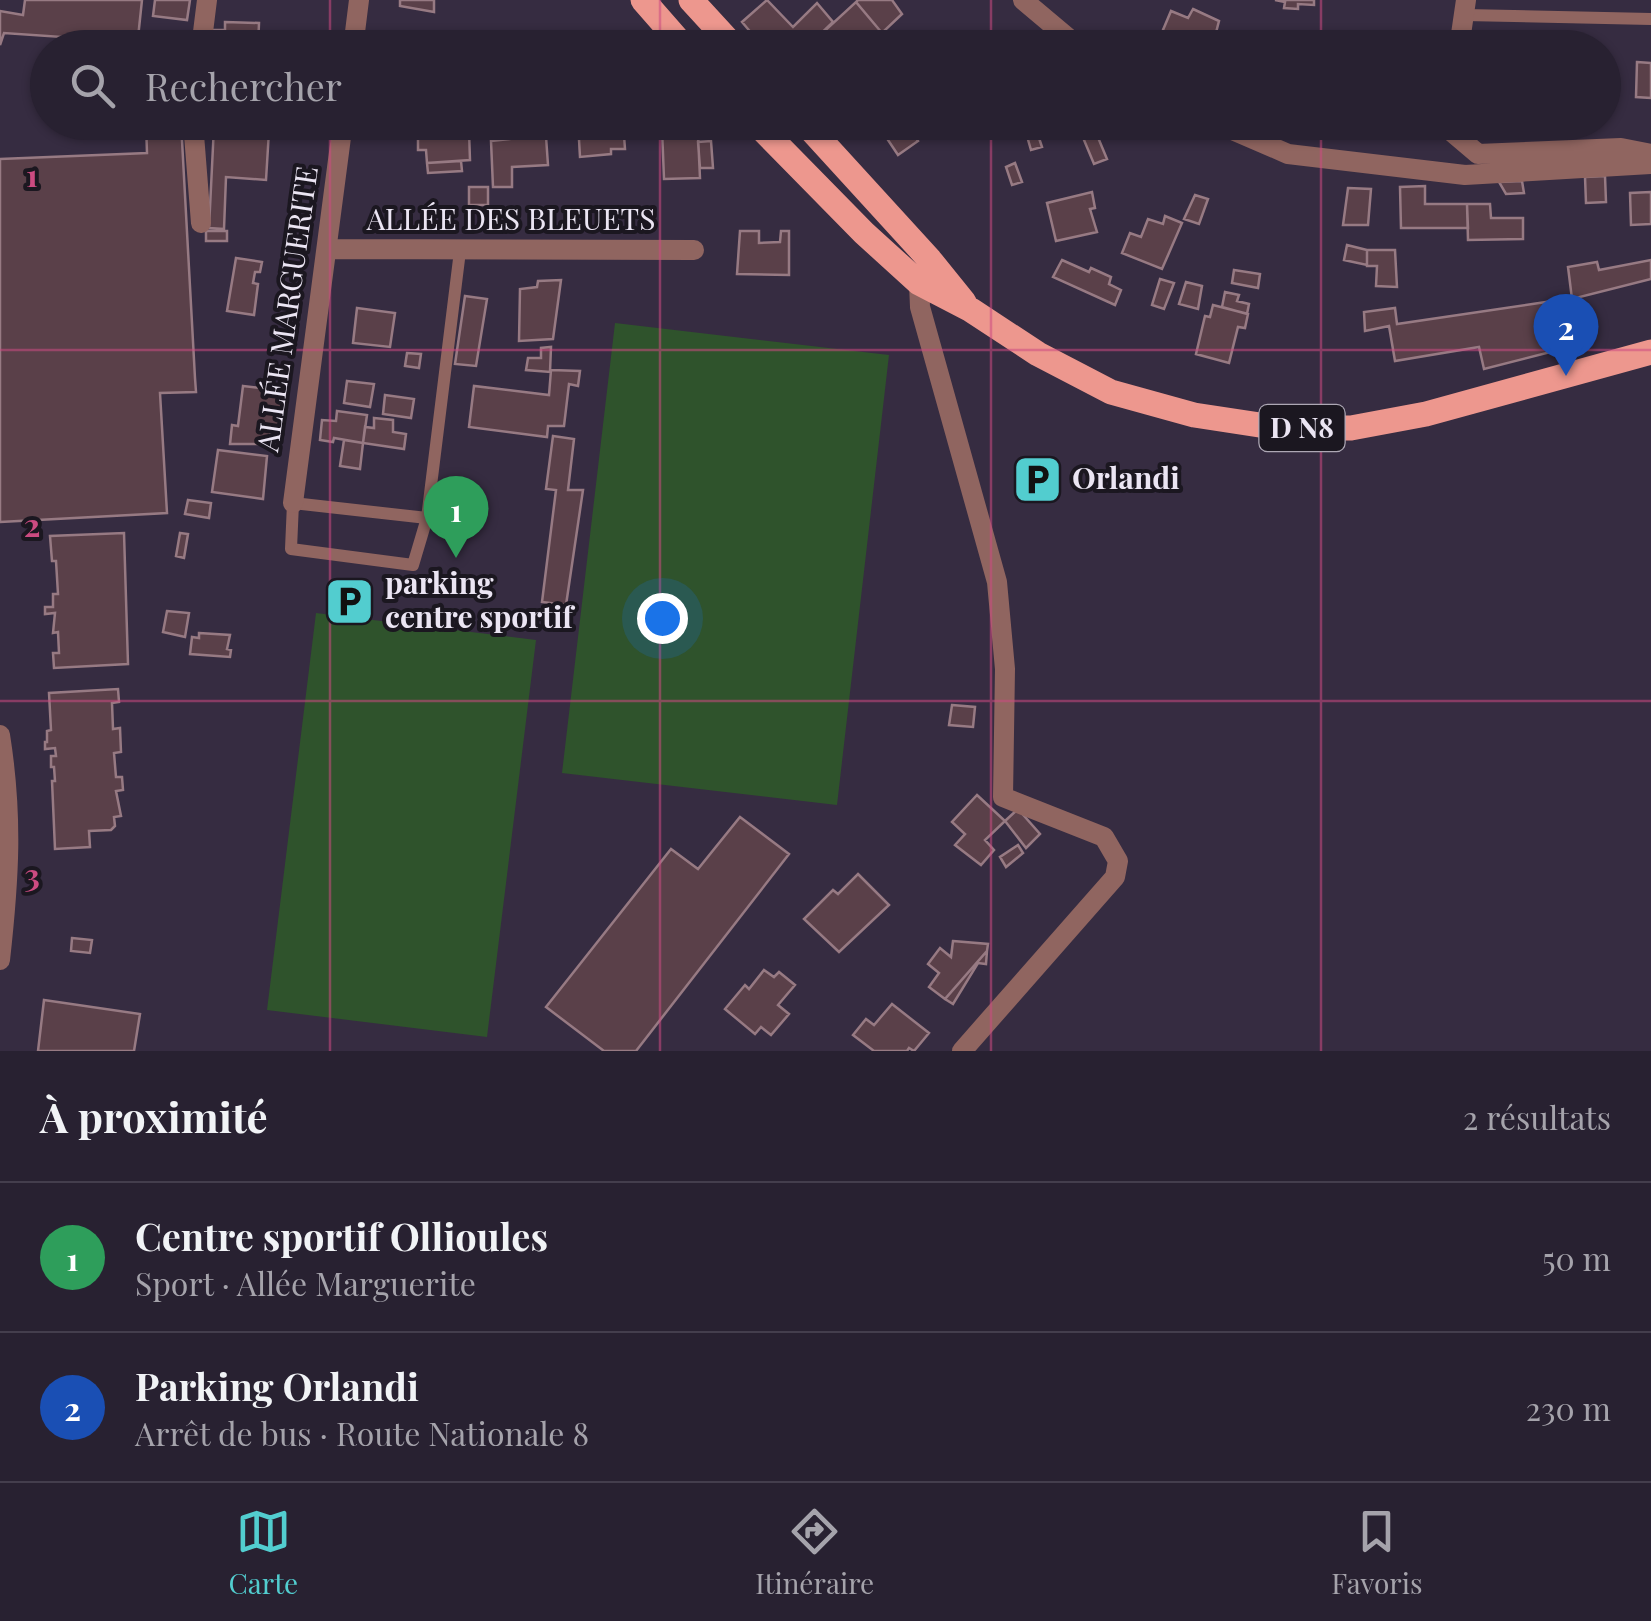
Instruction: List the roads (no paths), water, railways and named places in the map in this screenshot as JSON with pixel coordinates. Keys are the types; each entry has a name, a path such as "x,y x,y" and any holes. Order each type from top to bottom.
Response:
{"main road":[{"path":"643,0 669,30"},
{"path":"691,0 718,30"},
{"name":"D N8","path":"773,140 919,283 1111,392 1194,415 1280,428 1352,428 1426,414 1651,352"},
{"name":"D N8","path":"820,140 971,310"}],"street":[{"path":"203,30 207,0"},
{"path":"355,30 359,0"},
{"path":"1023,0 1059,30"},
{"path":"195,140 200,223"},
{"name":"ALLÉE MARGUERITE","path":"293,502 341,140"},
{"path":"1256,140 1288,154 1464,176 1651,164"},
{"path":"1462,140 1478,154 1621,148 1651,154"},
{"name":"ALLÉE DES BLEUETS","path":"327,249 694,250"},
{"path":"919,283 920,308 997,582 1005,669 1003,797 1104,837 1118,862 1114,876 962,1051"},
{"path":"0,735 10,872 0,960"}],"lane":[{"path":"1466,8 1651,19"},
{"path":"427,518 293,502 291,550 413,566 427,518 460,251"}],"place":[{"name":"Parking Orlandi","path":"1566,376"},
{"name":"Orlandi","path":"1037,479"},
{"name":"Centre sportif Ollioules","path":"456,558"},
{"name":"parking centre sportif","path":"350,601"}]}
